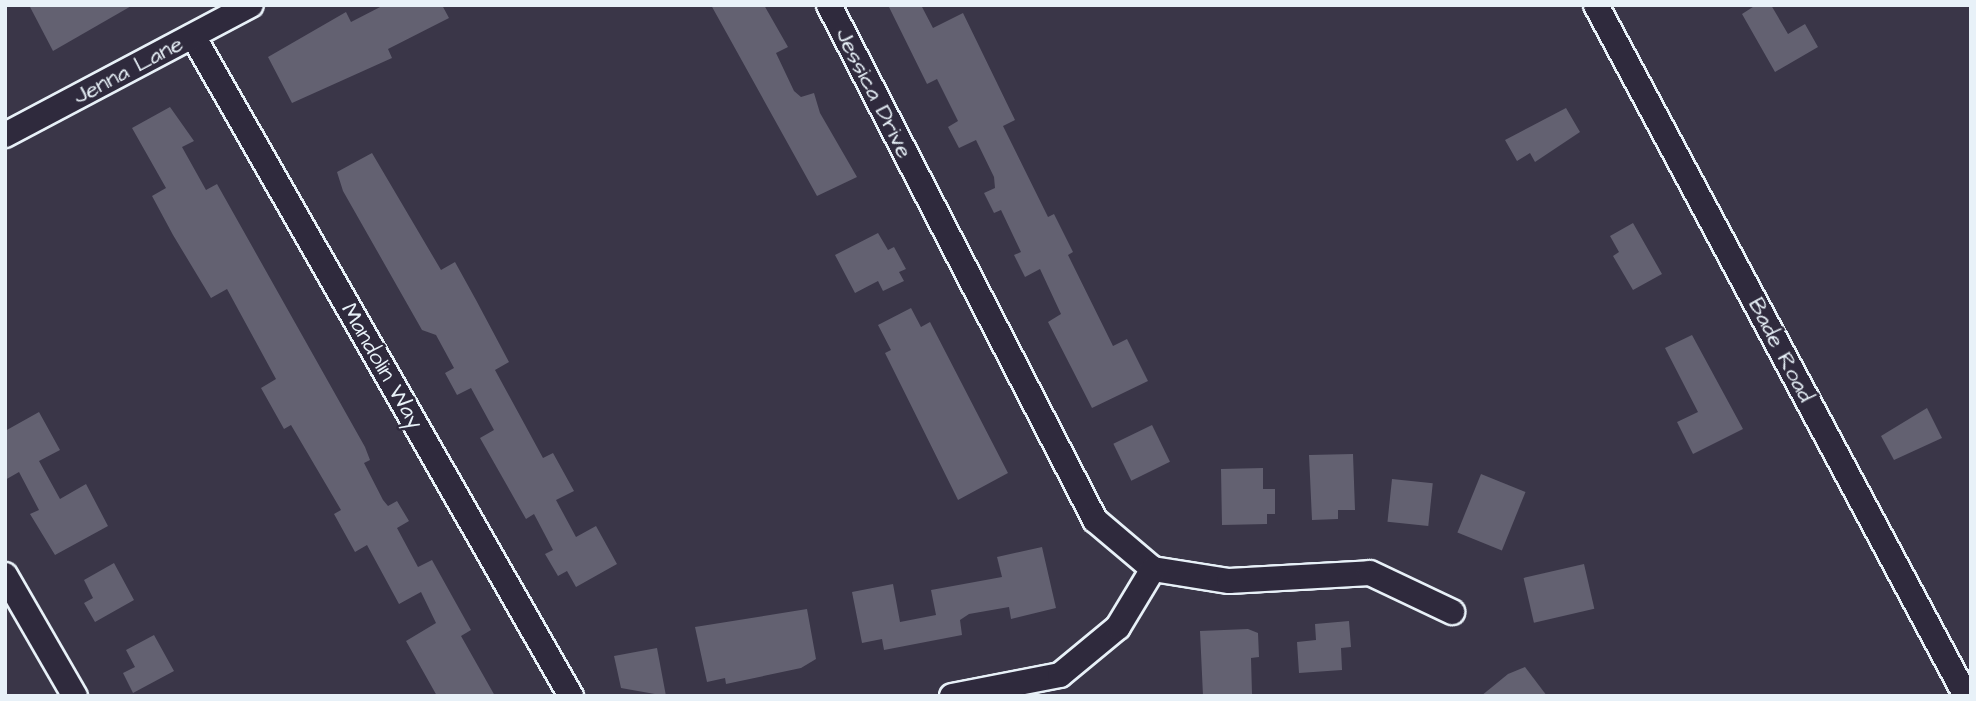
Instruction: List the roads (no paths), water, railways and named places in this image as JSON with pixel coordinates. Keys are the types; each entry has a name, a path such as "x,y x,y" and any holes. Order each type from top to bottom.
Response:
{"street":[{"name":"Jenna Lane","path":"5,135 251,5"},
{"name":"Jessica Drive","path":"829,5 1096,520 1153,569"},
{"name":"Bade Road","path":"1596,5 1966,696"},
{"name":"Mandolin Way","path":"193,36 571,696"},
{"path":"951,696 1060,675 1118,627 1153,569 1230,581 1370,573 1452,612"},
{"path":"5,575 75,696"}]}
